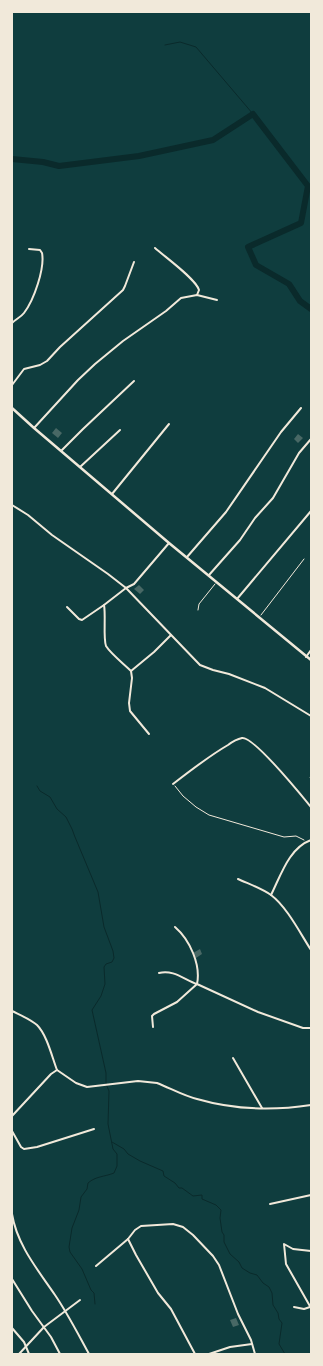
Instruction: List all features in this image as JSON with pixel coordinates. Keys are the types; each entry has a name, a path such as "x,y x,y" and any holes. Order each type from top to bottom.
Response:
{"street":[{"path":"155,248 194,282 199,289 197,295"},
{"path":"12,323 27,309 35,291 42,266 43,261 40,250 29,249"},
{"path":"12,385 24,369 40,365 47,361 60,347 126,286 134,262"},
{"path":"34,428 94,364 123,341 166,312 181,298 197,295 217,300"},
{"path":"61,451 134,381"},
{"path":"12,408 169,543 311,660"},
{"path":"187,557 226,512 281,432 301,408"},
{"path":"112,494 170,424"},
{"path":"80,467 120,430"},
{"path":"209,575 240,540 255,518 273,498 295,460 311,439"},
{"path":"12,505 28,515 52,535 126,588 203,667 229,674 256,684 274,693 311,716"},
{"path":"237,599 311,511"},
{"path":"67,607 79,620 82,620 126,588 134,584 169,543"},
{"path":"104,605 106,615 105,635 107,647 131,671 132,678 129,707 149,734"},
{"path":"131,671 154,652 171,635"},
{"path":"306,656 311,650"},
{"path":"173,784 221,749 240,738 245,738 250,740 264,754 311,806"},
{"path":"271,895 291,856 306,842 311,840"},
{"path":"238,879 254,885 271,895 282,905 311,950"},
{"path":"153,1027 152,1016 154,1014 177,1002 197,984 198,972 194,958 186,939 175,927"},
{"path":"159,973 170,972 258,1012 303,1028 311,1028"},
{"path":"12,1011 36,1024 48,1045 57,1070 84,1087 104,1086 138,1081 157,1083 196,1099 242,1109 289,1108 311,1105"},
{"path":"233,1058 262,1108"},
{"path":"12,1116 51,1074 57,1070"},
{"path":"12,1131 21,1147 24,1149 37,1147 94,1129"},
{"path":"270,1204 311,1195"},
{"path":"12,1214 13,1228 22,1246 56,1296 89,1354"},
{"path":"96,1266 141,1226 164,1224 178,1225 193,1235 213,1256 219,1265 255,1354"},
{"path":"128,1239 158,1293 171,1309 195,1354"},
{"path":"294,1307 304,1309 311,1307 286,1264 284,1244 293,1249 311,1251"},
{"path":"12,1279 60,1354"},
{"path":"19,1354 44,1327 80,1300"},
{"path":"12,1328 24,1342 29,1354"},
{"path":"209,1354 252,1344"}],"path":[{"path":"260,617 304,559"},
{"path":"198,610 199,604 216,582"},
{"path":"173,784 183,796 196,807 209,815 284,837 296,836 306,842"}],"building":[{"path":"56,428 62,433 58,438 52,433"},
{"path":"298,434 303,438 298,443 294,439"},
{"path":"139,585 144,590 140,594 134,589"},
{"path":"200,949 202,954 196,958 193,953"},
{"path":"236,1318 239,1325 233,1327 230,1320"}],"waterway":[{"path":"165,45 180,42 196,47 253,114"},
{"path":"12,159 43,162 59,166 139,156 213,140 253,114 308,186 301,223 248,247 256,265 289,284 300,301 311,309"},
{"path":"37,786 40,791 50,797 57,809 66,817 72,829 98,892 104,927 114,958 112,962 106,964 104,967 105,984 101,996 92,1010 106,1073 106,1084 109,1091 108,1124 113,1149 117,1154 117,1166 114,1173 97,1178 88,1183 87,1189 81,1197 79,1210 72,1228 69,1247 70,1252 82,1269 91,1290 94,1293 95,1304"},
{"path":"112,1142 140,1161 163,1171 164,1176 175,1183 179,1188 182,1188 193,1196 202,1195 202,1199 216,1205 221,1210 220,1218 224,1242 230,1254 239,1262 242,1268 257,1275 263,1283 269,1287 272,1293 273,1305 282,1323 279,1344 285,1354"}]}
